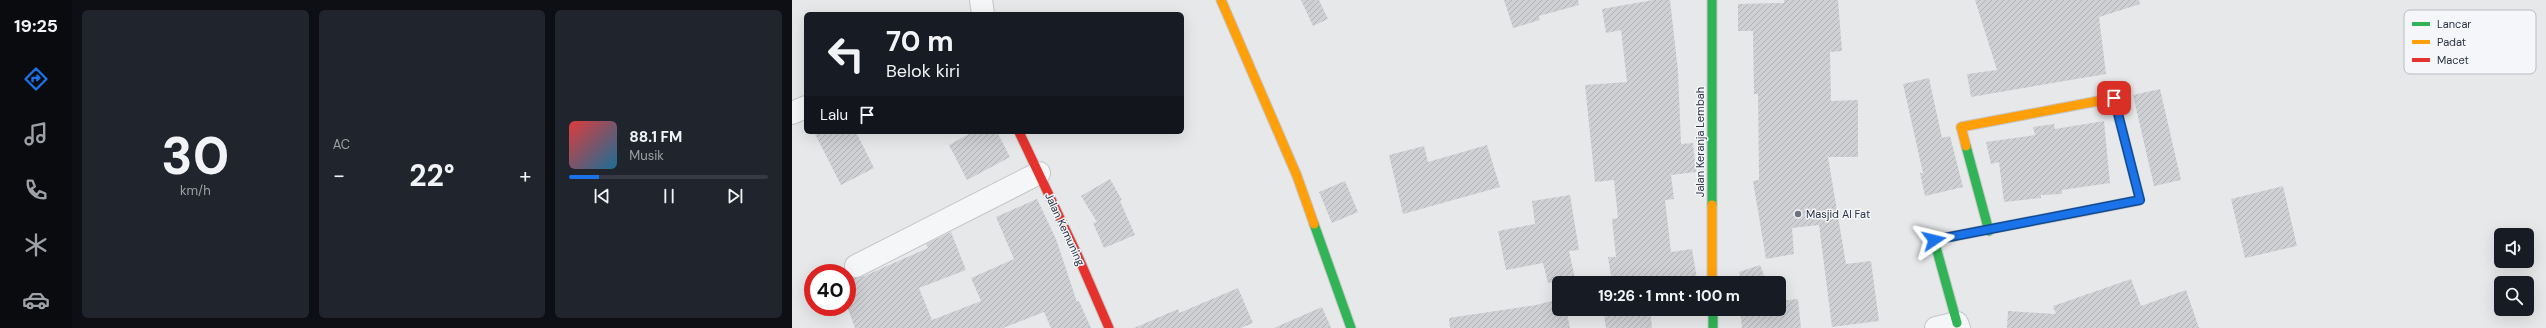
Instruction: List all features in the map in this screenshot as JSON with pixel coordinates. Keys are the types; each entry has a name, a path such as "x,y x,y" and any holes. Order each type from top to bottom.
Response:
{"street":[{"path":"981,0 982,12"},
{"path":"1221,0 1297,176 1351,328"},
{"name":"Jalan Keranja Lembah","path":"1712,0 1712,276"},
{"path":"1951,326 1934,240 1988,231 2140,200 2114,98 1961,127 1988,231"},
{"path":"792,113 804,108"},
{"name":"Jalan Kemuning","path":"1020,134 1109,328"},
{"path":"856,266 1039,173"},
{"path":"1713,316 1713,328"}],"building":[{"path":"1301,0 1319,0 1328,19 1313,26"},
{"path":"1504,0 1578,0 1579,5 1539,16 1540,20 1513,28"},
{"path":"1653,0 1670,0 1678,71 1681,144 1693,143 1696,172 1671,175 1674,199 1665,200 1671,252 1692,249 1696,276 1611,276 1608,257 1616,257 1612,219 1618,218 1614,180 1595,182 1585,85 1627,82 1621,30 1606,33 1602,9"},
{"path":"1784,0 1838,0 1842,51 1830,52 1831,101 1858,100 1858,157 1828,157 1846,264 1871,261 1879,321 1832,327 1819,225 1792,228 1794,254 1766,259 1753,181 1759,180 1758,94 1754,94 1753,31 1738,31 1738,4 1784,3"},
{"path":"1975,0 2139,0 2140,4 2099,17 2106,74 1971,97 1967,74 1997,70"},
{"path":"1929,78 1942,138 1950,136 1963,187 1925,196 1920,173 1923,173 1903,84"},
{"path":"2160,89 2181,180 2154,186 2133,95"},
{"path":"2104,121 2110,183 2062,190 2062,194 2041,195 2041,198 2004,202 1999,162 1991,164 1986,142 2035,135 2033,127 2054,124 2055,129"},
{"path":"815,134 857,134 874,168 841,185"},
{"path":"969,134 998,134 1010,157 967,180 949,145"},
{"path":"1487,145 1500,187 1403,214 1389,155 1424,146 1428,162"},
{"path":"1110,179 1122,200 1120,201 1135,235 1104,248 1093,223 1097,222 1081,196"},
{"path":"1345,181 1358,212 1332,223 1319,192"},
{"path":"2283,186 2297,246 2245,258 2231,199"},
{"path":"1570,195 1579,250 1569,251 1574,276 1552,276 1552,283 1548,283 1543,263 1506,270 1498,231 1535,224 1532,201"},
{"path":"1037,199 1056,239 1077,302 1079,301 1091,328 1051,328 1044,312 1003,328 855,328 851,316 856,316 856,277 862,277 928,248 926,244 951,232 966,270 919,288 932,320 981,301 971,278 1014,259 996,217"},
{"path":"1760,265 1764,276 1740,276 1739,272"},
{"path":"2131,279 2141,306 2186,290 2199,328 2007,328 2008,311 2056,314 2053,306"},
{"path":"1238,288 1253,323 1241,328 1134,328 1178,309 1179,313"},
{"path":"1798,299 1801,328 1742,328 1741,316 1786,316 1786,300"},
{"path":"1552,301 1552,316 1567,316 1570,328 1450,328 1449,318 1536,305"},
{"path":"1322,307 1331,328 1274,328"},
{"path":"1604,316 1651,316 1652,328 1606,328"}],"traffic: fast":[{"path":"1712,0 1712,205"},
{"path":"1966,146 1989,231"},
{"path":"1957,323 1934,240 2074,213"},
{"path":"1314,224 1351,328"},
{"path":"1713,316 1713,328"}],"traffic: slow":[{"path":"1221,0 1297,176 1314,224"},
{"path":"1966,146 1961,127 2114,98 2140,200 2074,213"},
{"path":"1712,205 1712,276"}],"traffic: jam":[{"path":"1020,134 1077,254 1109,328"}],"place":[{"name":"Masjid Al Fat","path":"1798,214"}],"route":[{"path":"1934,240 1988,231 2140,200 2114,98"}]}
